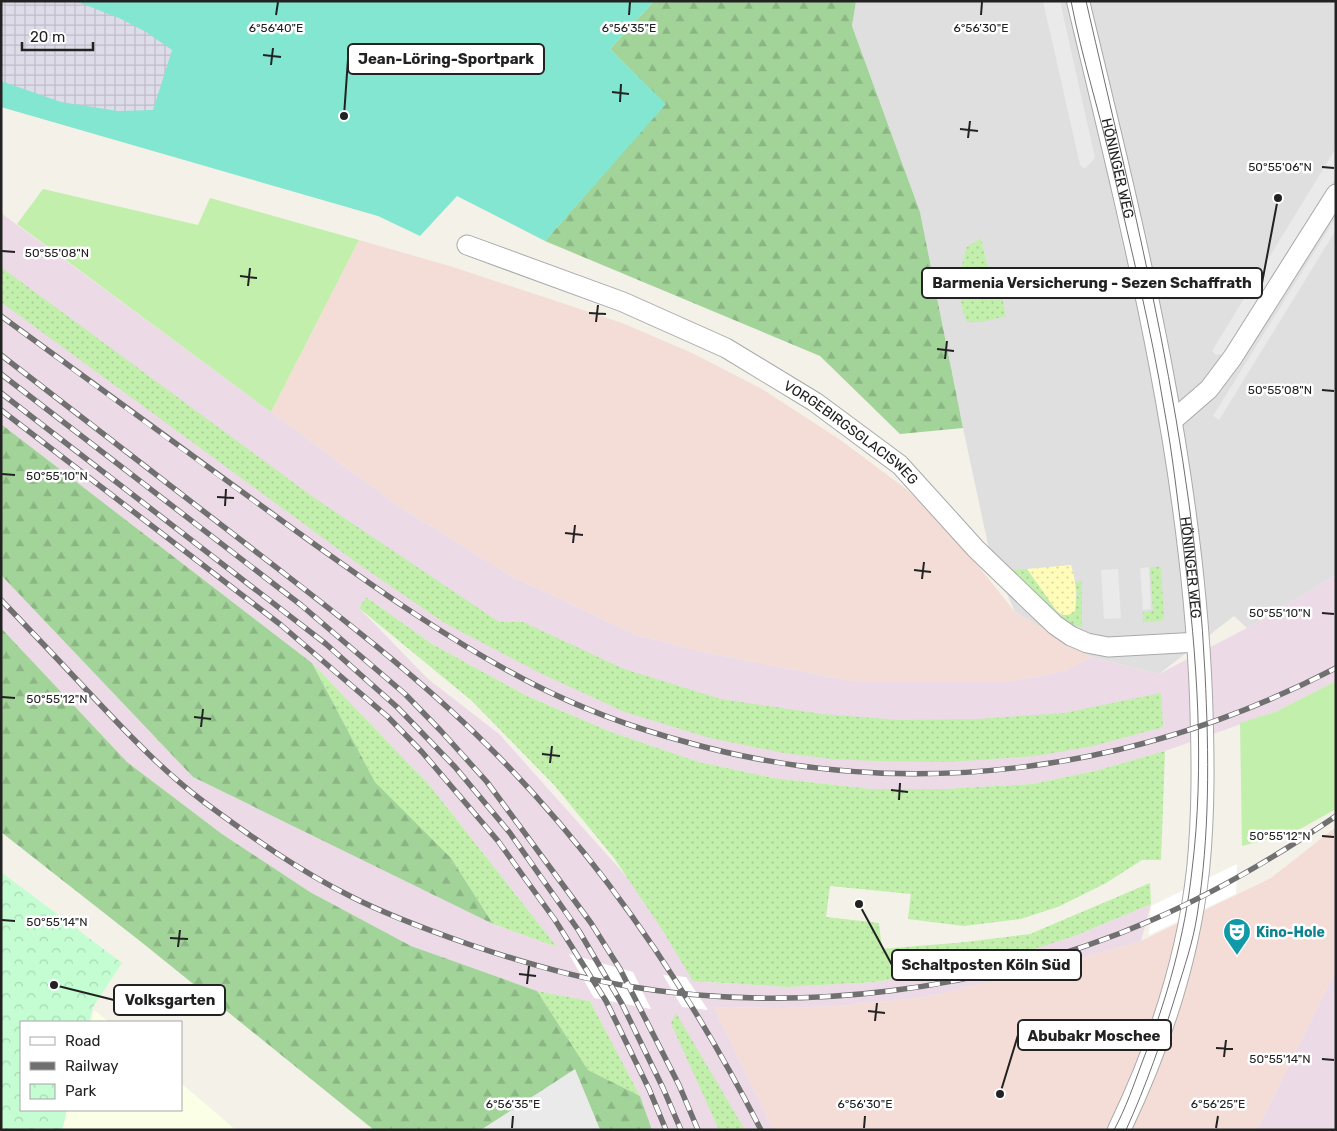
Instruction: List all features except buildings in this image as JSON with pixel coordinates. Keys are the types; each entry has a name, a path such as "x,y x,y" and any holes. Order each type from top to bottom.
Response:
{"street":[{"name":"HÖNINGER WEG","path":"1078,1 1140,266 1171,422 1188,529 1199,642 1204,767 1195,889 1184,950 1154,1047 1120,1130"},
{"path":"1171,422 1208,389 1234,357 1336,194"},
{"name":"VORGEBIRGSGLACISWEG","path":"467,245 623,302 726,348 815,402 900,465 976,549 1055,625 1071,636 1087,643 1108,647 1199,642"}],"shaded area":[{"path":"1,1 654,1 610,49 666,104 545,241 457,196 420,236 378,216 1,107"},
{"path":"1,1 75,1 119,18 146,32 172,50 153,110 118,111 61,102 1,81"},
{"path":"856,1 1336,1 1336,575 1247,628 1234,616 1159,674 1091,657 1015,612 990,554 920,212 852,26","holes":["981,238 991,280 998,278 961,301"]},
{"path":"1043,1 1060,1 1095,158 1085,169 1080,165"},
{"path":"1336,148 1336,177 1228,353 1216,355 1212,351"},
{"path":"1,213 397,505 511,576 634,634 703,652 857,682 1009,682 1064,671 1091,657 1159,674 1247,628 1336,575 1336,681 1275,712 1165,751 1095,771 1032,784 945,789 871,789 773,778 699,762 611,732 527,696 432,644 366,597 359,608 428,679 499,734 693,951 705,982 787,987 875,982 976,965 1077,935 1151,904 1141,941 1044,969 926,997 840,1006 781,1008 714,1007 773,1130 652,1130 640,1096 590,1001 537,991 411,946 310,892 222,834 127,762 1,628 1,575 193,777 493,924 557,947 431,787 312,663 1,424"},
{"path":"1336,217 1336,230 1219,420 1213,416"},
{"path":"359,240 453,267 622,323 692,353 762,389 839,439 906,489 950,531 1015,612 1091,657 1064,671 1009,682 857,682 703,652 634,634 511,576 397,505 271,412"},
{"path":"1149,567 1151,609 1143,610 1140,568"},
{"path":"1118,569 1121,618 1104,619 1101,570"},
{"path":"1336,827 1336,970 1257,1130 773,1130 714,1007 781,1008 840,1006 926,997 1044,969 1141,941 1271,878"},
{"path":"1336,970 1336,1130 1257,1130"},
{"path":"94,1010 108,1021 91,1021"},
{"path":"575,1069 600,1130 481,1130"},
{"path":"182,1084 236,1130 62,1130 67,1111 182,1111"}],"green space":[{"path":"654,1 856,1 852,26 920,212 963,428 900,434 820,356 545,241 665,104 610,49"},
{"path":"43,189 198,225 210,198 359,240 271,412 17,224"},
{"path":"981,238 991,280 998,278 1006,316 981,322 967,322 960,294 962,265 967,247"},
{"path":"1,267 313,497 499,622 523,622 624,669 721,699 822,714 899,720 978,719 1064,713 1161,693 1163,727 1093,746 1035,756 948,762 876,761 832,759 784,753 710,738 625,712 542,674 443,622 360,565 1,302"},
{"path":"1,424 312,663 375,782 451,858 493,924 193,777 1,575"},
{"path":"1150,567 1161,567 1164,618 1160,621 1143,622 1143,612 1153,611"},
{"path":"1027,569 1060,615 1075,611 1077,592 1075,583 1082,581 1082,627 1066,624 1013,570"},
{"path":"366,597 432,644 527,696 611,732 699,762 773,778 871,789 945,789 1032,784 1095,771 1165,751 1161,860 1142,860 1106,883 1060,906 1021,919 964,926 908,919 911,894 830,886 826,917 879,923 882,949 966,942 1030,934 1150,883 1151,904 1077,935 1028,951 976,965 875,982 787,987 693,981 663,931 614,858 555,786 472,701 359,608"},
{"path":"1,628 127,762 222,834 310,892 411,946 537,991 588,1070 640,1096 652,1130 600,1130 575,1070 481,1130 374,1130 145,945 1,832"},
{"path":"312,663 431,787 557,947 493,924 451,858 375,782"},
{"path":"1336,681 1336,809 1293,833 1242,846 1240,723 1275,712"},
{"path":"1,872 122,963 93,1007 89,1021 20,1021 20,1111 67,1111 62,1130 1,1130"},
{"path":"537,991 590,1001 640,1096 588,1070"},
{"path":"676,1013 745,1130 719,1130 671,1023"}],"sand":[{"path":"1071,565 1076,588 1075,611 1065,615 1056,610 1027,569"}],"pier":[{"path":"1237,864 1236,894 1149,935 1151,906"},
{"path":"569,954 633,972 651,1009 594,998"},
{"path":"663,975 686,977 708,1010 682,1007"}],"tram line":[{"path":"1071,1 1080,44 1113,170 1159,378 1173,462 1184,552 1193,631 1198,711 1199,751 1196,830 1185,919 1160,1014 1130,1096 1114,1130"},
{"path":"1086,1 1143,251 1176,419 1189,503 1199,588 1205,673 1208,765 1206,825 1201,886 1195,926 1191,945 1159,1046 1126,1130"}],"railway":[{"path":"1,316 296,531 383,592 471,650 570,702 647,731 686,742 769,761 852,771 935,774 1018,768 1100,754 1180,733 1259,704 1336,668"},
{"path":"1,355 339,616 429,691 487,745 567,833 639,927 704,1026 761,1130"},
{"path":"1,374 301,605 405,694 441,731 487,782 591,923 620,969 679,1085 698,1130"},
{"path":"1,393 326,644 397,707 455,767 510,833 579,931 622,1004 663,1088 681,1130"},
{"path":"1,410 281,625 388,717 422,752 498,841 555,920 606,1001 649,1089 666,1130"},
{"path":"1,600 161,766 204,802 293,864 364,903 438,933 544,967 621,985 687,994 755,998 823,997 891,991 959,980 1025,964 1090,944 1152,920 1200,898 1291,845 1336,816"}],"place":[{"name":"Jean-Löring-Sportpark","path":"344,116"},
{"name":"Barmenia Versicherung - Sezen Schaffrath","path":"1278,198"},
{"name":"Schaltposten Köln Süd","path":"859,904"},
{"name":"Kino-Hole","path":"1237,956"},
{"name":"Volksgarten","path":"54,985"},
{"name":"Abubakr Moschee","path":"1000,1094"}]}
